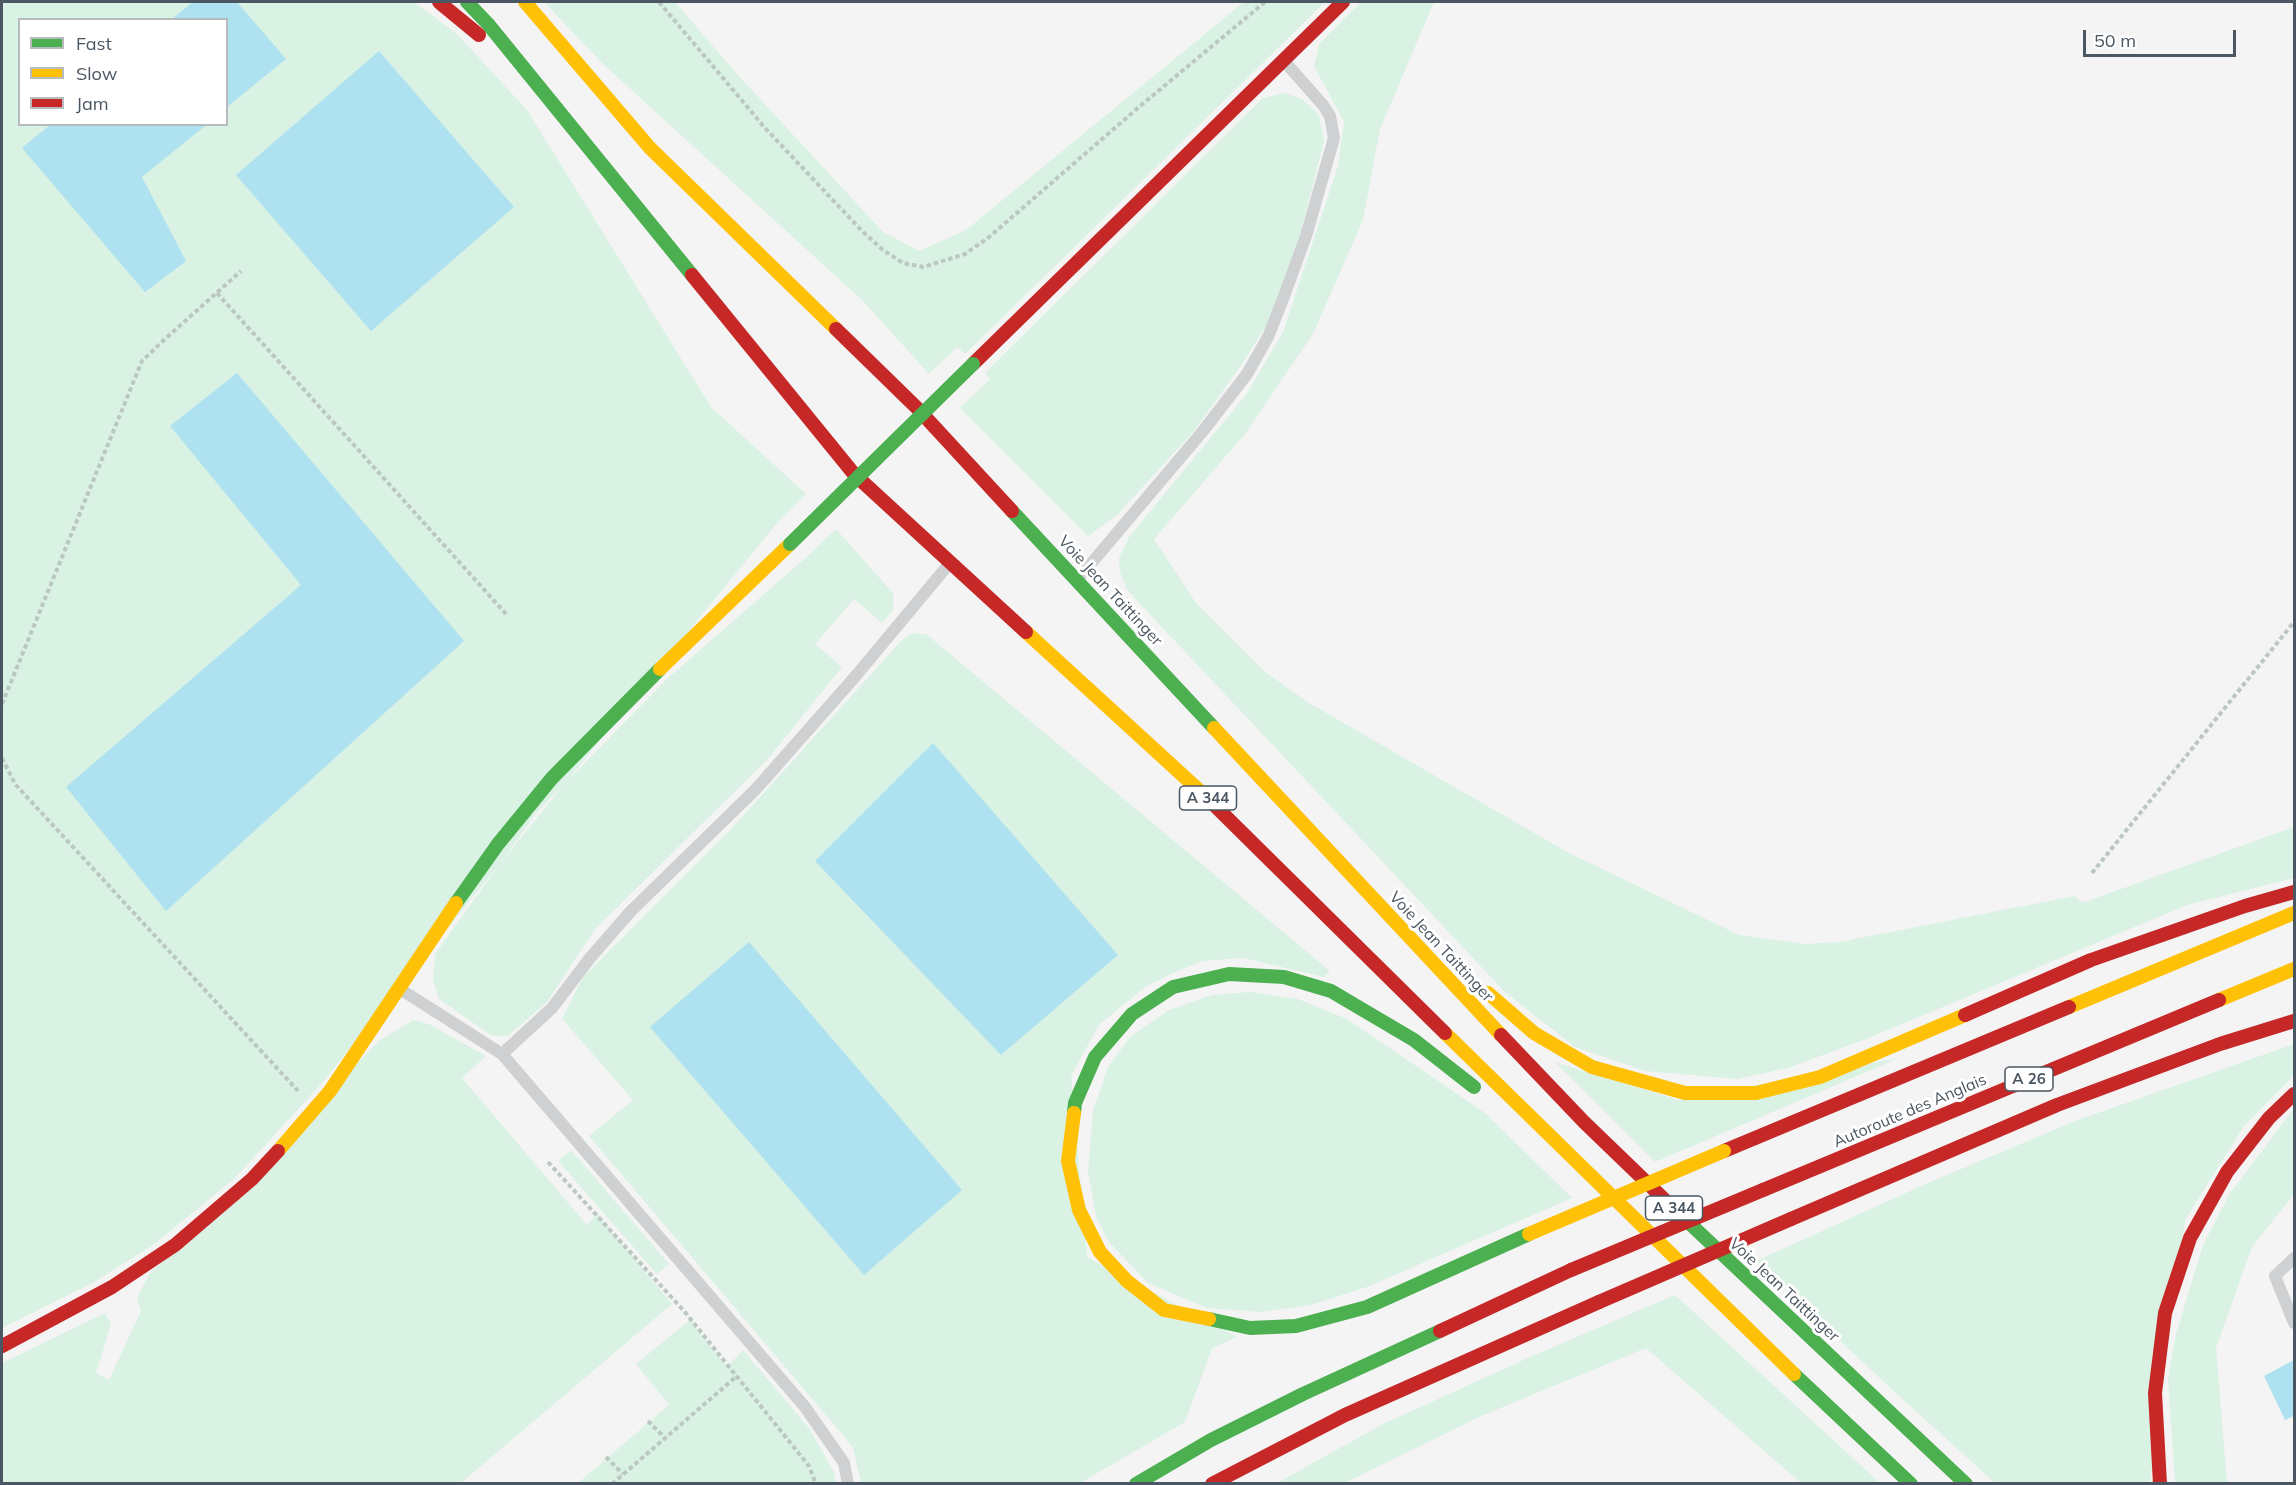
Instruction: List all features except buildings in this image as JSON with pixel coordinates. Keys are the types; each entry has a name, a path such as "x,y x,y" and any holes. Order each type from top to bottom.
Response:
{"main road":[{"path":"439,2 465,22 550,101"},
{"path":"467,2 550,101"},
{"path":"525,2 650,148"},
{"path":"5,1344 112,1287 175,1245 252,1179 330,1091 498,844 552,778 619,708 790,544 1344,2"},
{"name":"A 344","path":"550,101 854,474 1192,783 1549,1136 1743,1325 1911,1484"},
{"path":"601,114 650,148"},
{"name":"Voie Jean Taittinger","path":"650,148 917,408 1394,922 1584,1122 1966,1484"},
{"path":"1476,982 1505,1010 1534,1033 1592,1067 1685,1093 1756,1093 1820,1077 2091,960 2245,906 2295,892"},
{"path":"1489,1098 1414,1040 1331,991 1284,977 1229,974 1173,987 1132,1014 1102,1048 1095,1057 1075,1103 1068,1161 1079,1210 1100,1252 1127,1281 1164,1310 1250,1328 1296,1326 1367,1307 1529,1234 1724,1151 2295,913"},
{"path":"1394,922 1452,961"},
{"name":"Autoroute des Anglais","path":"1136,1484 1211,1440 1303,1394 1571,1270 2185,1012 2295,969"},
{"name":"A 26","path":"1212,1484 1345,1415 1599,1302 2057,1105 2220,1044 2295,1021"},
{"path":"2160,1484 2155,1393 2165,1313 2190,1238 2228,1172 2269,1119 2295,1094"},
{"path":"1521,1128 1549,1136"}],"lane":[{"path":"1077,580 1203,431 1247,374 1268,336 1283,299 1306,236 1334,138 1330,116 1323,105 1283,60"},
{"path":"502,1054 552,1008 590,958 631,911 756,789 854,678 950,563"},
{"path":"399,988 502,1054 805,1407 844,1463 848,1484"},
{"path":"2295,1258 2275,1276 2295,1323"}],"path":[{"path":"659,2 765,128 862,231 903,264 923,267 965,254 988,238 1265,2"},
{"path":"2,704 142,361 241,271"},
{"path":"217,293 506,614"},
{"path":"2092,873 2295,622"},
{"path":"2,758 15,784 315,1109"},
{"path":"548,1162 684,1311 809,1466 816,1484"},
{"path":"612,1484 737,1376"},
{"path":"648,1421 665,1438"},
{"path":"606,1457 623,1474"}],"green space":[{"path":"2,2 414,2 457,34 527,110 711,407 806,494 778,522 722,590 321,1084 234,1179 153,1245 94,1282 2,1328"},
{"path":"544,2 675,2 737,74 883,232 919,251 966,230 1244,2 1325,2 965,354 957,347 929,374 863,301 603,64"},
{"path":"1361,2 1434,2 1380,129 1363,220 1313,334 1245,434 1154,539 1196,603 1265,672 1309,703 1567,852 1739,935 1806,944 1839,942 2075,896 2082,903 2294,827 2294,878 2187,905 1866,1039 1788,1068 1737,1079 1646,1071 1575,1047 1505,992 1127,590 1120,572 1119,558 1129,537 1246,395 1283,332 1338,166 1344,122 1314,66 1319,44"},
{"path":"1284,93 1302,99 1319,115 1324,142 1283,299 1242,364 1194,431 1116,516 1088,536 960,408 990,379 985,373 1263,98"},
{"path":"836,529 893,593 893,610 882,623 854,599 815,644 842,667 767,760 595,929 547,1002 508,1036 492,1036 439,999 433,980 435,954 537,812 668,678"},
{"path":"913,633 926,634 1330,971 1324,977 1243,958 1202,961 1145,987 1099,1025 1071,1076 1087,1257 1237,1337 1212,1348 1185,1422 1080,1483 861,1483 853,1447 589,1136 633,1100 562,1019 583,977 732,828 902,640"},
{"path":"1250,992 1298,999 1347,1019 1485,1113 1572,1198 1367,1287 1311,1305 1261,1312 1207,1308 1148,1283 1108,1241 1096,1216 1088,1171 1093,1111 1108,1067 1131,1036 1169,1010 1212,995"},
{"path":"413,1020 429,1024 486,1056 462,1078 587,1225 597,1214 672,1304 461,1483 2,1484 2,1363 105,1313 111,1324 96,1373 109,1380 141,1311 137,1298 148,1276 380,1040"},
{"path":"2294,1044 2294,1075 2244,1126 2185,1220 2150,1483 1995,1483 1756,1261 1921,1186 2075,1121"},
{"path":"1899,1058 1655,1162 1555,1062 1678,1100"},
{"path":"2294,1108 2294,1194 2252,1247 2216,1348 2227,1483 2175,1484 2168,1379 2176,1334 2203,1245 2229,1195"},
{"path":"571,1150 669,1264 657,1274 558,1161"},
{"path":"1675,1295 1880,1483 1801,1483 1646,1348 1481,1416 1345,1483 1277,1483 1383,1424"},
{"path":"690,1320 727,1367 743,1350 809,1428 834,1472 835,1483 578,1483 669,1405 636,1364"}],"water":[{"path":"193,2 237,2 286,59 228,106 228,18 173,18"},
{"path":"379,51 514,207 371,331 236,175"},
{"path":"49,126 205,126 142,177 186,261 145,292 22,148"},
{"path":"237,373 464,641 166,911 66,787 301,585 170,426"},
{"path":"933,743 1118,955 1001,1055 815,861"},
{"path":"749,942 962,1190 864,1275 650,1027"},
{"path":"2294,1360 2294,1416 2285,1420 2264,1376"}],"traffic: fast":[{"path":"467,2 488,24 692,275"},
{"path":"790,544 973,364"},
{"path":"1012,511 1214,728"},
{"path":"456,903 498,844 552,778 660,669"},
{"path":"1074,1113 1075,1103 1095,1057 1132,1014 1173,987 1229,974 1284,977 1331,991 1414,1040 1474,1087"},
{"path":"1668,1203 1966,1484"},
{"path":"1209,1319 1250,1328 1296,1326 1367,1307 1529,1234"},
{"path":"1136,1484 1211,1440 1303,1394 1440,1331"},
{"path":"1794,1374 1911,1484"}],"traffic: slow":[{"path":"525,2 650,148 836,329"},
{"path":"660,669 790,544"},
{"path":"1026,632 1202,793"},
{"path":"1214,728 1501,1035"},
{"path":"278,1151 330,1091 456,903"},
{"path":"2069,1007 2294,913"},
{"path":"2219,1000 2294,969"},
{"path":"1488,993 1534,1033 1592,1067 1685,1093 1756,1093 1820,1077 1965,1015"},
{"path":"1445,1033 1794,1374"},
{"path":"1074,1113 1068,1161 1079,1210 1100,1252 1127,1281 1164,1310 1209,1319"},
{"path":"1529,1234 1724,1151"}],"traffic: jam":[{"path":"439,2 479,35"},
{"path":"973,364 1343,2"},
{"path":"692,275 854,474 1026,632"},
{"path":"836,329 917,408 1012,511"},
{"path":"1202,793 1445,1033"},
{"path":"1965,1015 2091,960 2245,906 2294,892"},
{"path":"1763,1190 2219,1000"},
{"path":"1724,1151 2069,1007"},
{"path":"1791,1219 2057,1105 2220,1044 2294,1021"},
{"path":"1501,1035 1584,1122 1668,1203"},
{"path":"2160,1484 2155,1393 2165,1313 2190,1238 2227,1172 2269,1118 2294,1094"},
{"path":"2,1346 112,1287 175,1245 252,1179 278,1151"},
{"path":"1571,1270 1763,1190"},
{"path":"1599,1302 1791,1219"},
{"path":"1440,1331 1571,1270"},
{"path":"1212,1484 1345,1415 1599,1302"}]}
